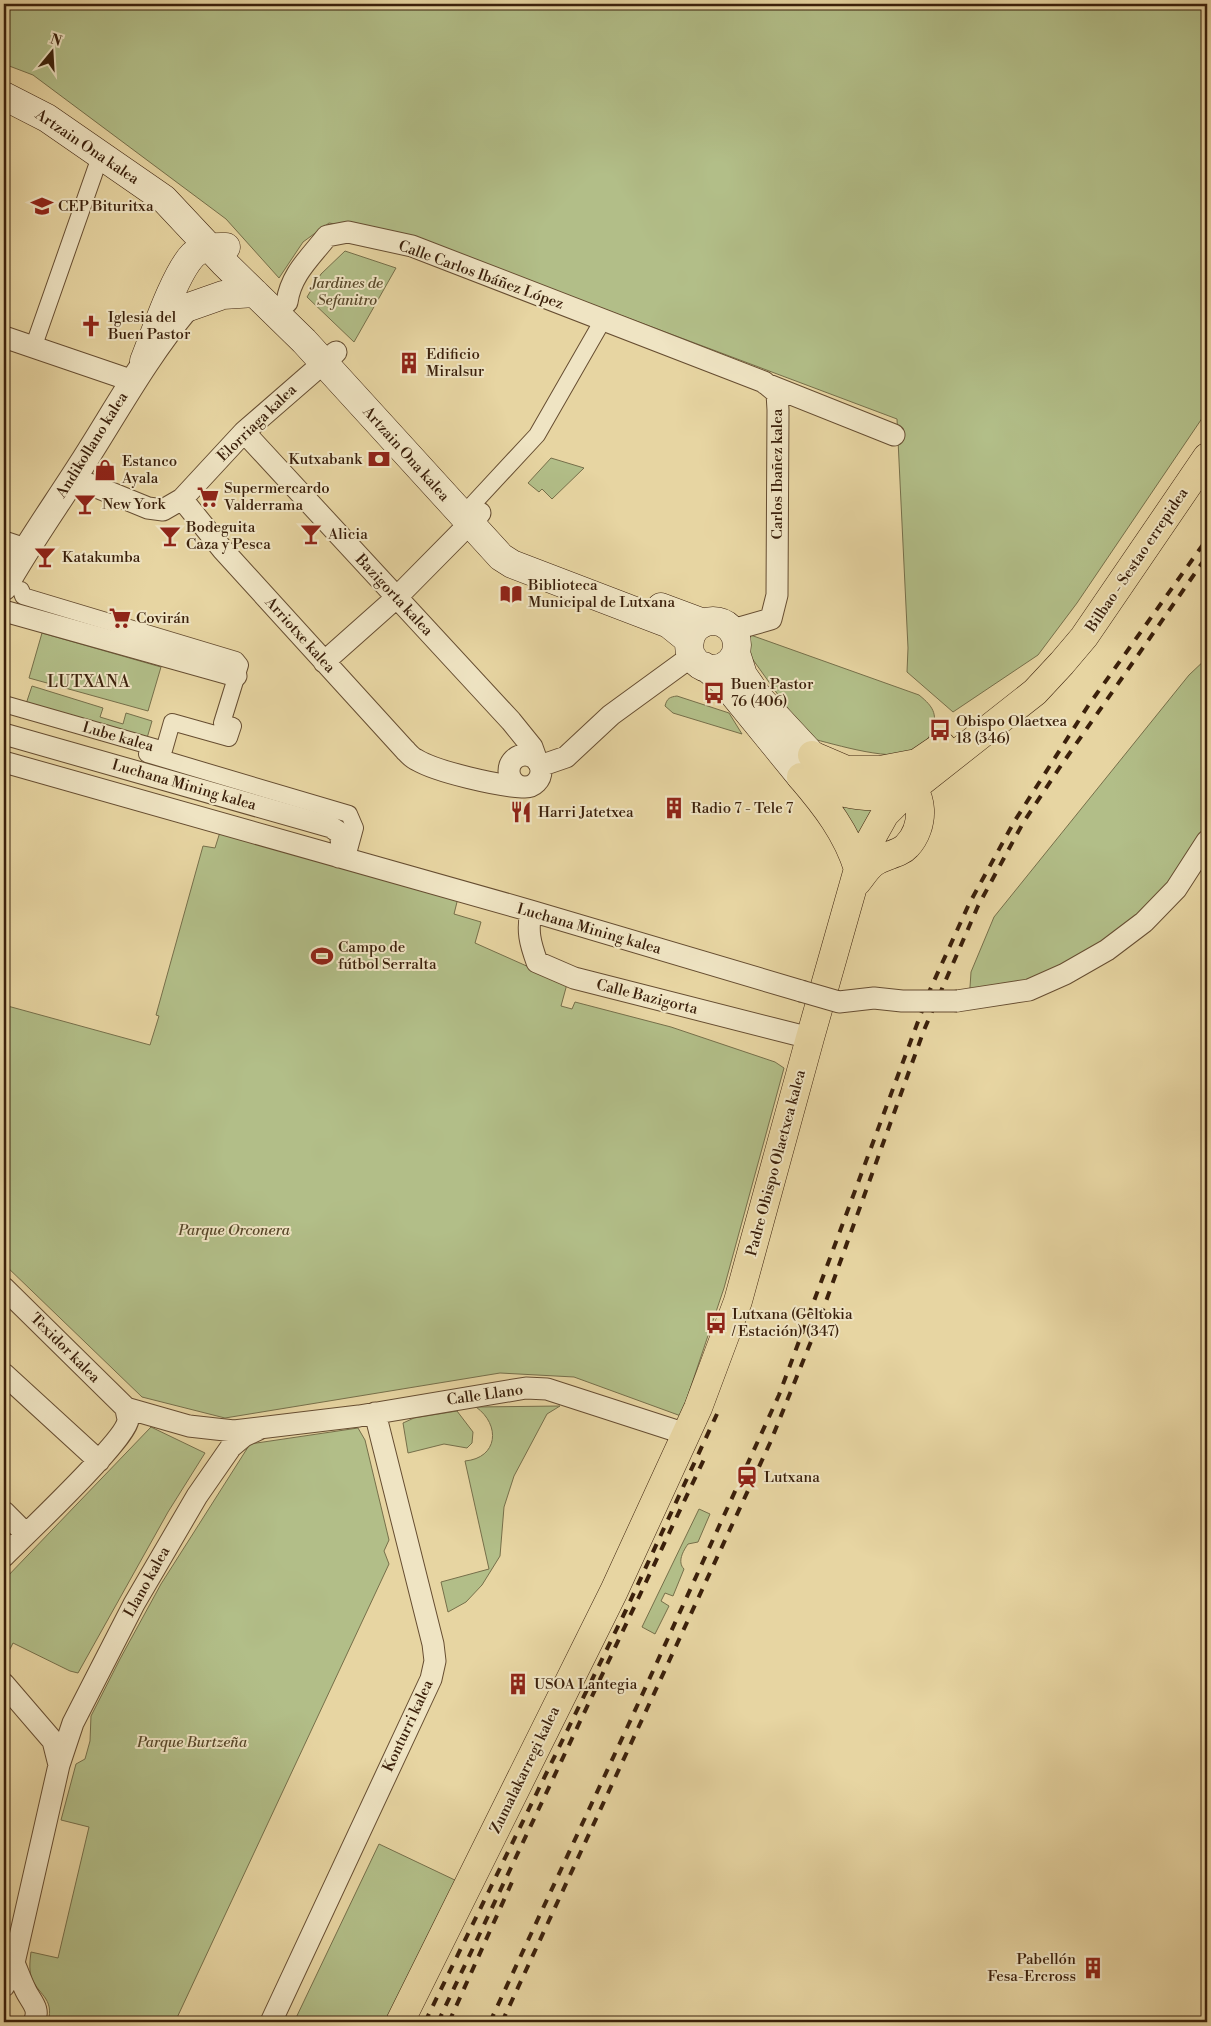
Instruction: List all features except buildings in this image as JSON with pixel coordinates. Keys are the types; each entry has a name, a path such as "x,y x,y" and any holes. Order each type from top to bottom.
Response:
{"main road":[{"name":"Artzain Ona kalea","path":"4,96 47,118 101,154 167,203 220,252 287,302 329,357 474,514 526,554 548,564 698,646 722,680 806,766"},
{"path":"167,203 178,225 181,246 180,276"},
{"name":"Artzain Ona kalea","path":"220,252 255,293 329,357"},
{"path":"138,371 180,276 193,256 220,252"},
{"path":"186,308 220,252"},
{"path":"186,308 223,295 255,293"},
{"name":"Bilbao - Sestao errepidea","path":"901,782 1084,637 1207,457"},
{"path":"719,622 740,636 732,660 719,668 698,646 719,622"},
{"path":"740,636 743,675 805,751 806,766 827,808 852,847 856,878"},
{"path":"806,766 828,790 866,798 901,782"},
{"path":"856,878 860,848 865,835 901,782"},
{"path":"856,878 873,863 906,847 916,831 921,818 919,801 901,782"},
{"name":"Padre Obispo Olaetxea kalea","path":"686,1434 738,1302 856,878"},
{"name":"Zumalakarregi kalea","path":"402,2011 614,1591 686,1434"}],"street":[{"path":"33,348 101,154"},
{"name":"Calle Carlos Ibáñez López","path":"287,302 293,279 302,264 311,257 327,236 348,232 412,246 623,328"},
{"name":"Andikollano kalea","path":"4,587 14,545 80,478 138,371 186,308"},
{"path":"324,662 396,598 474,514 538,435 603,320"},
{"name":"Carlos Ibañez kalea","path":"623,328 764,382 894,435"},
{"path":"4,337 33,348 138,371"},
{"name":"Elorriaga kalea","path":"182,499 244,432 329,357"},
{"name":"Carlos Ibañez kalea","path":"740,636 771,619 777,595 777,393 764,382"},
{"name":"Bazigorta kalea","path":"244,432 511,721 532,747 538,764"},
{"path":"80,478 148,508 163,510 182,499"},
{"name":"Arriotxe kalea","path":"182,499 223,550 399,744 417,760 505,786 522,787 510,778 511,764 523,756 533,758 538,764"},
{"name":"Lube kalea","path":"4,704 164,750 172,722 230,738 233,726 222,723 236,676 6,616"},
{"path":"538,764 566,756 611,715 698,646"},
{"path":"4,712 349,814 355,828 344,854"},
{"name":"Luchana Mining kalea","path":"4,734 331,827 340,833 344,854"},
{"name":"Luchana Mining kalea","path":"4,762 344,854 839,1002 874,998 957,1001 1030,990 1065,974 1108,950 1144,922 1176,889 1207,841"},
{"name":"Calle Bazigorta","path":"531,911 528,929 530,944 537,962 555,971 574,978 810,1038"},
{"name":"Texidor kalea","path":"4,1288 126,1408"},
{"path":"6,1382 99,1460"},
{"name":"Calle Llano","path":"269,1427 374,1413 526,1388 547,1389 686,1434"},
{"path":"4,1556 99,1460 123,1432 128,1420 126,1408 195,1427 234,1431 269,1427"},
{"name":"Konturri kalea","path":"271,2022 431,1679 435,1661 429,1626 374,1413"},
{"path":"195,1427 216,1445 220,1453 218,1464"},
{"name":"Llano kalea","path":"4,1986 14,1963 59,1766 82,1704 134,1604 196,1496 231,1447 244,1436 269,1427"},
{"path":"4,1512 26,1534"},
{"name":"Llano kalea","path":"4,1684 44,1728 53,1741 59,1766"},
{"name":"Llano kalea","path":"44,1728 64,1723 82,1704"},
{"path":"14,1963 26,1993 34,2004 36,2011 34,2022"}],"green space":[{"path":"4,4 1207,4 1207,411 1077,603 1038,655 953,712 907,672 908,648 897,419 415,238 329,223 303,242 279,278 226,219 33,75 4,64"},
{"name":"Jardines de Sefanitro","path":"345,251 396,268 354,342 307,297 321,274"},
{"path":"551,458 584,468 552,499 542,489 539,492 528,483"},
{"path":"42,633 161,667 148,711 29,678"},
{"path":"745,633 919,695 930,705 934,713 932,730 927,740 918,750 908,754 895,755 865,752 809,738 741,643"},
{"path":"1207,658 1207,839 1107,950 969,1002 971,972 994,917 1189,675"},
{"path":"32,686 103,708 100,717 123,724 126,713 152,721 145,745 24,710"},
{"path":"677,696 729,713 742,734 673,713 665,706 669,698"},
{"path":"835,800 875,805 858,838"},
{"name":"Parque Orconera","path":"220,832 458,898 454,914 481,922 475,943 567,984 561,1006 572,1009 575,1002 671,1027 775,1062 784,1068 724,1288 681,1416 574,1377 500,1373 225,1418 142,1397 4,1264 4,1005 150,1045 159,1016 156,1015 203,846 215,848"},
{"path":"560,1406 547,1414 514,1476 504,1507 500,1556 482,1585 466,1602 448,1612 441,1582 489,1569 465,1461 476,1459 484,1454 490,1447 492,1440 492,1431 489,1423 484,1414 476,1407"},
{"path":"457,1411 473,1432 472,1443 467,1448 444,1444 408,1453 403,1423 414,1418"},
{"path":"151,1427 205,1453 168,1512 78,1673 70,1671 13,1643 4,1661 4,1580"},
{"name":"Parque Burtzeña","path":"358,1428 365,1440 389,1540 384,1551 389,1564 175,2022 48,2022 50,2014 47,2001 31,1976 31,1952 58,1958 89,1827 61,1820 76,1764 85,1759 90,1741 91,1716 120,1659 161,1584 250,1444"},
{"path":"699,1509 710,1514 698,1542 688,1544 683,1553 681,1563 684,1569 673,1596 665,1593 661,1601 669,1606 655,1634 642,1627"},
{"path":"379,1844 459,1882 388,2016 382,2022 294,2022"}],"railway":[{"path":"490,2022 779,1395 929,992 969,904 1014,822 1088,706 1207,539"},
{"path":"502,2022 770,1443 816,1329 924,1030 978,906 1023,823 1207,556"},
{"path":"425,2022 626,1610 717,1414"},
{"path":"438,2022 706,1455"},
{"path":"449,2022 512,1882"}],"place":[{"name":"CEP Bituritxa","path":"42,206"},
{"name":"Iglesia del Buen Pastor","path":"91,326"},
{"name":"Edificio Miralsur","path":"409,363"},
{"name":"Kutxabank","path":"379,459"},
{"name":"Estanco Ayala","path":"105,470"},
{"name":"Supermercardo Valderrama","path":"208,497"},
{"name":"New York","path":"85,504"},
{"name":"Alicia","path":"311,534"},
{"name":"Bodeguita Caza y Pesca","path":"170,536"},
{"name":"Katakumba","path":"45,557"},
{"name":"Biblioteca Municipal de Lutxana","path":"511,594"},
{"name":"Covirán","path":"120,618"},
{"name":"Buen Pastor 76 (406)","path":"714,693"},
{"name":"Obispo Olaetxea 18 (346)","path":"940,730"},
{"name":"Radio 7 - Tele 7","path":"674,808"},
{"name":"Harri Jatetxea","path":"521,812"},
{"name":"Campo de fútbol Serralta","path":"322,956"},
{"name":"Lutxana (Geltokia / Estación) (347)","path":"716,1323"},
{"name":"Lutxana","path":"747,1477"},
{"name":"USOA Lantegia","path":"518,1684"},
{"name":"Pabellón Fesa-Ercross","path":"1093,1968"}],"district":[{"name":"LUTXANA","path":"89,682"}]}
